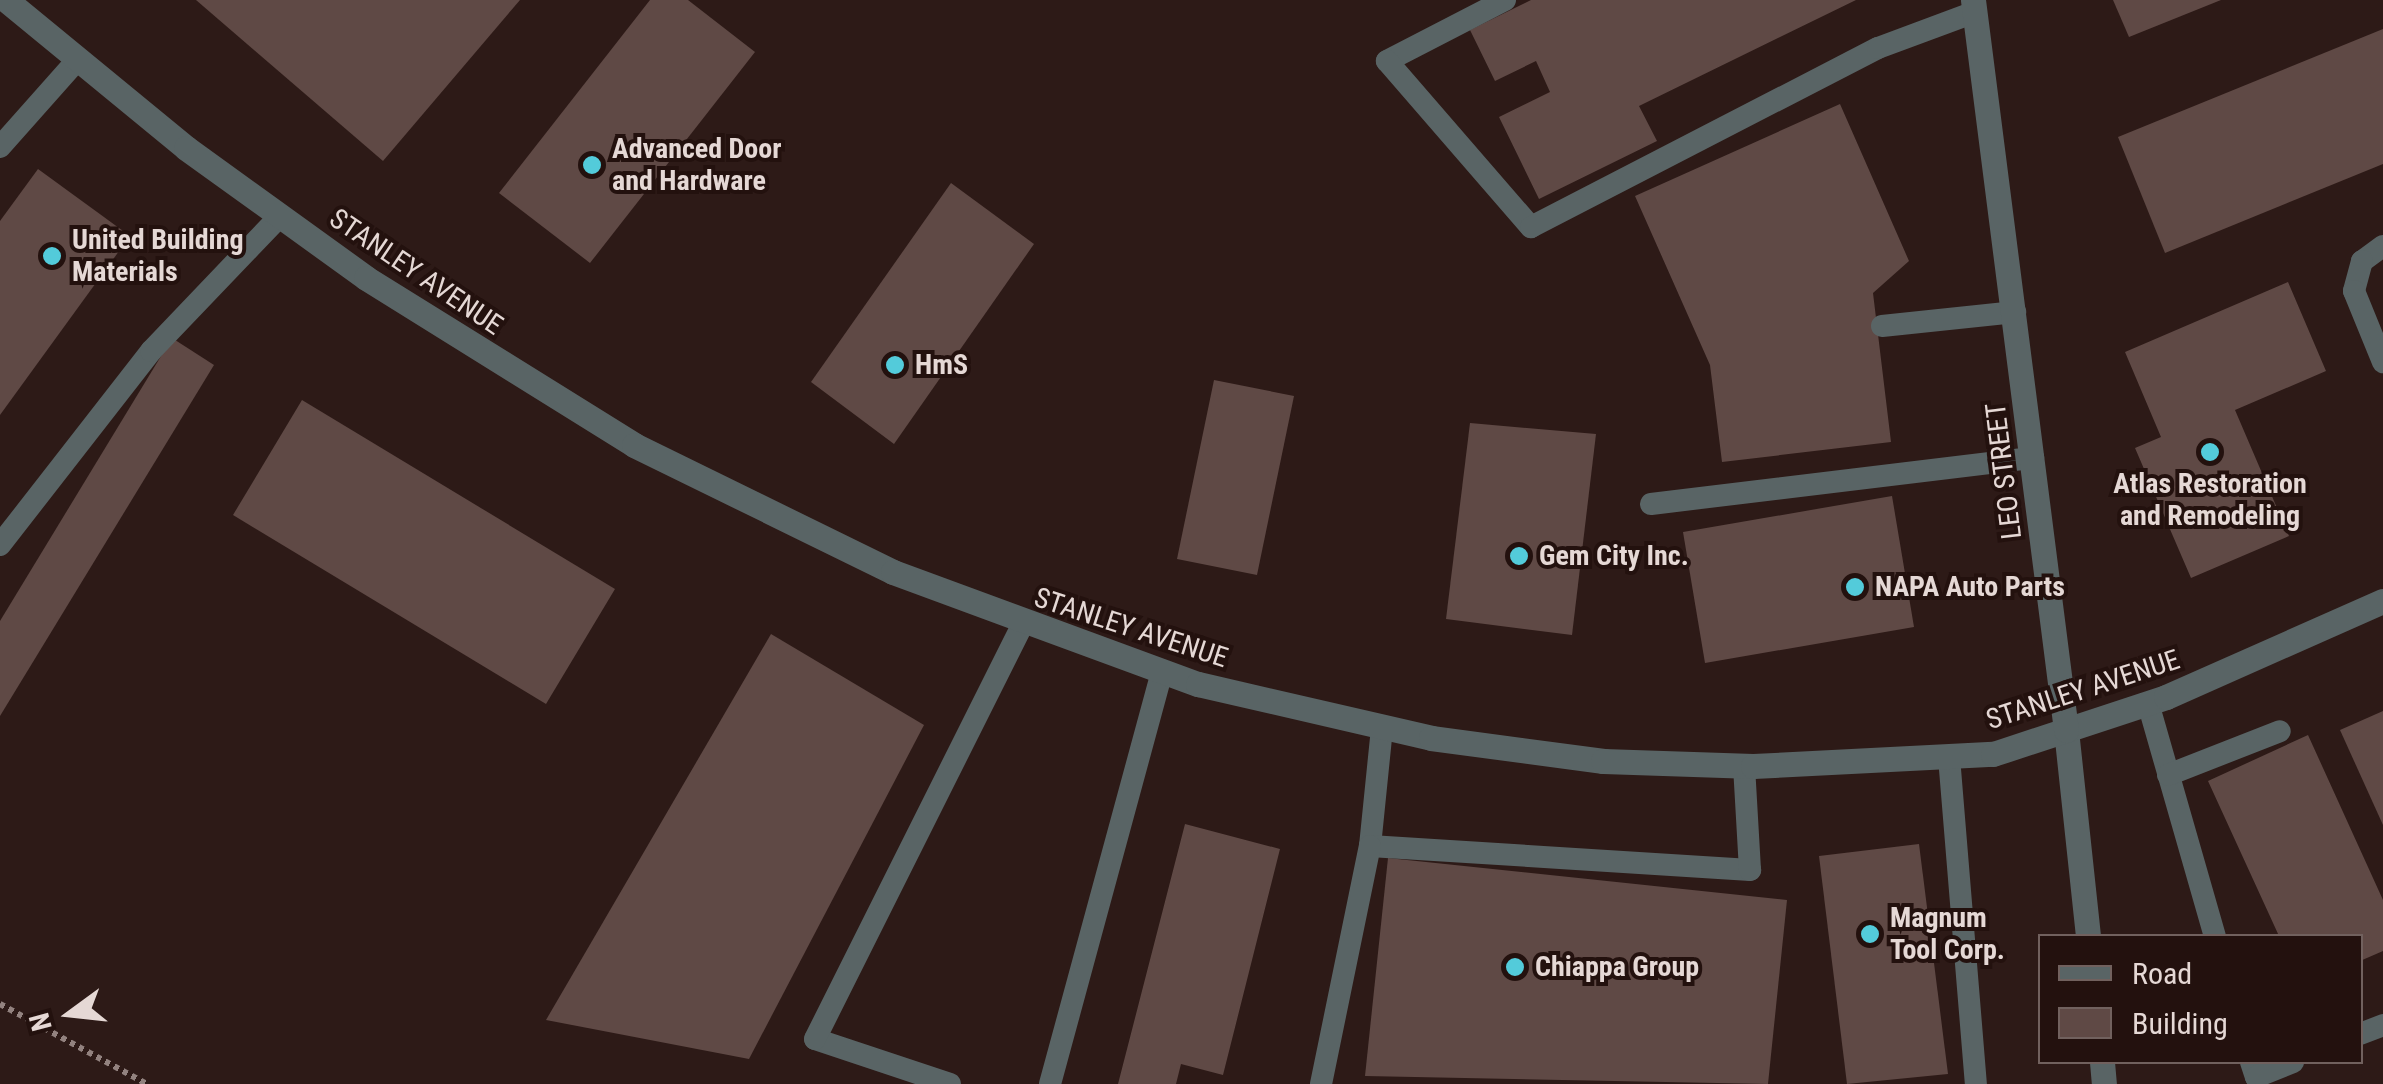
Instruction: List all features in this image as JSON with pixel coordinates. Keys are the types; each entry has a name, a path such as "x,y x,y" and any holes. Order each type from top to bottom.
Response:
{"street":[{"name":"STANLEY AVENUE","path":"6,0 280,216 634,445 1022,625 1162,672 1382,728 1602,761 1744,766 1992,754 2148,703 2383,601"},
{"name":"LEO STREET","path":"1974,6 2033,458 2088,934"}],"lane":[{"path":"1505,0 1387,61 1531,227 1878,48 1974,6"},
{"path":"0,147 78,59"},
{"path":"0,545 151,351 280,216"},
{"path":"2383,246 2362,261 2354,290 2383,362"},
{"path":"1882,326 2015,312"},
{"path":"1651,504 2033,458"},
{"path":"950,1084 815,1039 1022,625"},
{"path":"1050,1084 1162,672"},
{"path":"2148,703 2214,934"},
{"path":"1321,1084 1370,846 1382,728"},
{"path":"2168,775 2280,731"},
{"path":"1949,757 1976,1084"},
{"path":"1370,846 1750,870 1744,766"},
{"path":"2252,1064 2256,1077 2288,1064"}],"path":[{"path":"0,1004 147,1084"}],"building":[{"path":"196,0 520,0 383,161"},
{"path":"650,0 688,0 755,52 590,263 499,193"},
{"path":"1531,0 1856,0 1639,106 1657,141 1539,199 1499,117 1550,92 1536,61 1495,81 1470,30"},
{"path":"2113,0 2221,0 2129,37"},
{"path":"2383,29 2383,164 2165,253 2118,137"},
{"path":"1840,104 1909,261 1873,293 1891,442 1722,462 1710,365 1635,196"},
{"path":"38,169 130,236 0,415 0,221"},
{"path":"951,183 1034,244 894,444 811,382"},
{"path":"2288,282 2326,371 2235,410 2289,536 2191,578 2135,448 2161,437 2125,352"},
{"path":"172,338 214,365 0,716 0,621"},
{"path":"1214,380 1294,396 1257,575 1177,559"},
{"path":"302,400 615,589 546,704 233,515"},
{"path":"1470,423 1596,434 1572,635 1446,619"},
{"path":"1892,496 1914,627 1705,663 1683,532"},
{"path":"771,634 924,725 749,1059 546,1020"},
{"path":"2383,711 2383,825 2340,730"},
{"path":"2308,735 2383,900 2383,951 2363,960 2363,934 2278,934 2208,781"},
{"path":"1185,824 1280,849 1223,1075 1181,1064 1176,1084 1118,1084"},
{"path":"1919,844 1948,1074 1847,1084 1819,856"},
{"path":"1388,858 1787,900 1768,1084 1365,1076"}],"place":[{"name":"Advanced Door and Hardware","path":"592,165"},
{"name":"United Building Materials","path":"52,256"},
{"name":"HmS","path":"895,365"},
{"name":"Atlas Restoration and Remodeling","path":"2210,452"},
{"name":"Gem City Inc.","path":"1519,556"},
{"name":"NAPA Auto Parts","path":"1855,587"},
{"name":"Magnum Tool Corp.","path":"1870,934"},
{"name":"Chiappa Group","path":"1515,967"}]}
